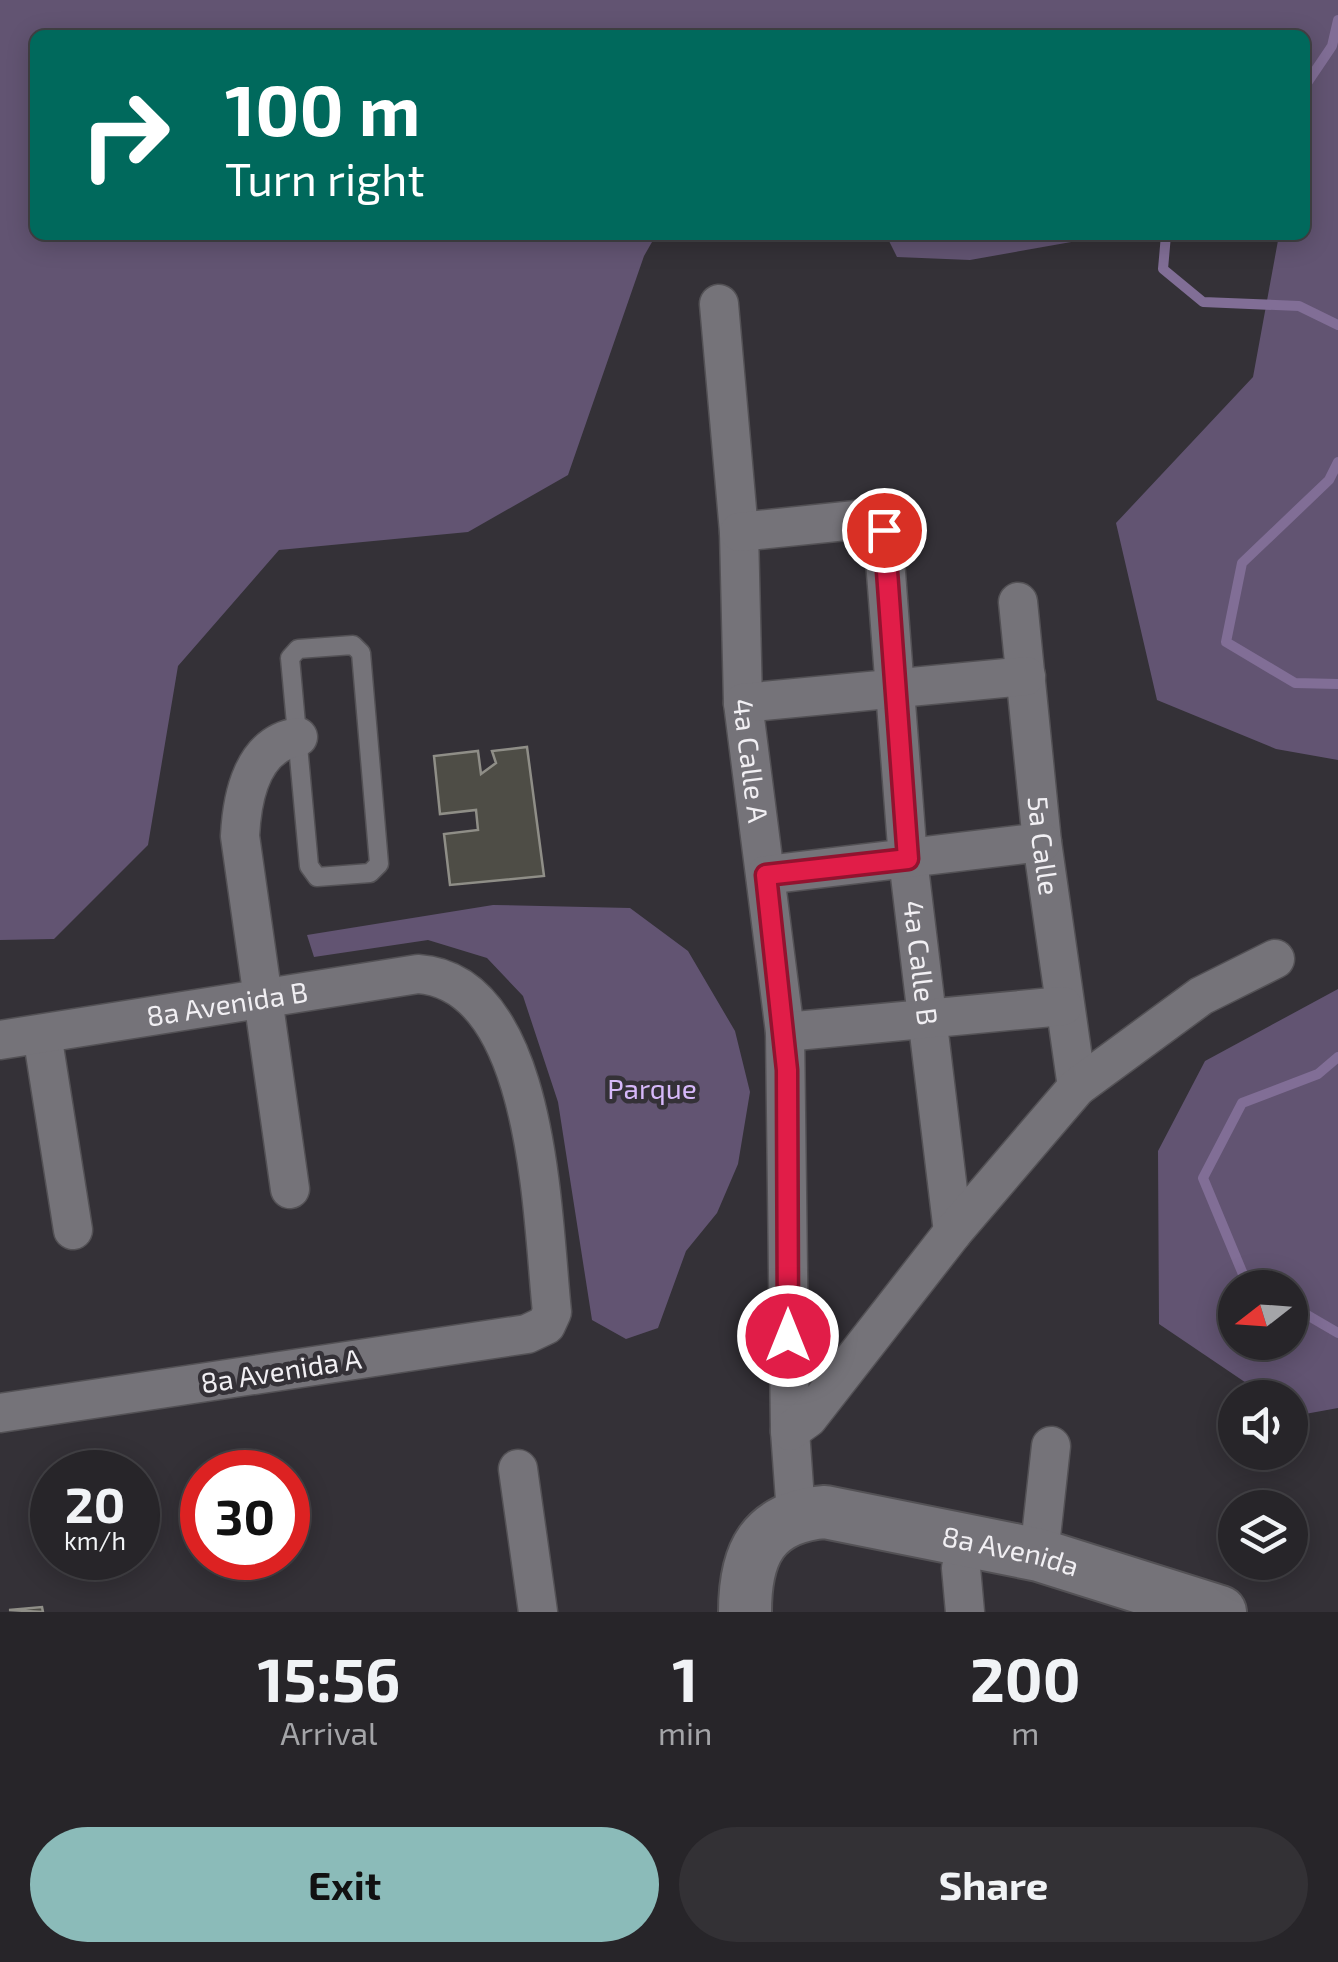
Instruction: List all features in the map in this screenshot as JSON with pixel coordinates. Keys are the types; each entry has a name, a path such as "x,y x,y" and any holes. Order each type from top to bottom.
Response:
{"street":[{"name":"4a Calle A","path":"719,304 738,532 744,703 785,1032 790,1431 796,1514"},
{"name":"4a Calle B","path":"738,532 875,518 882,521 908,859 952,1232"},
{"name":"5a Calle","path":"1018,602 1042,842 1077,1087"},
{"path":"744,703 1026,676"},
{"path":"290,1190 240,836 242,812 262,756 278,742 298,737"},
{"path":"766,875 1042,842"},
{"path":"790,1431 808,1418 952,1232 1077,1087 1201,996 1275,959"},
{"name":"8a Avenida B","path":"0,1040 418,974 453,982 478,1001 499,1030 523,1090 552,1312"},
{"path":"785,1032 1063,1006"},
{"path":"42,1034 73,1230"},
{"name":"8a Avenida A","path":"0,1413 527,1334 546,1325 552,1312"},
{"path":"1039,1556 1051,1446"},
{"path":"518,1469 538,1612"},
{"path":"745,1612 745,1580 757,1543 796,1514"},
{"name":"8a Avenida","path":"796,1514 860,1516 1039,1556 1220,1612"},
{"path":"960,1568 965,1612"}],"lane":[{"path":"357,647 380,858 372,872 323,877 311,871 298,737 292,654 357,647"}],"green space":[{"path":"0,0 1338,0 1338,760 1276,749 1157,700 1116,523 1253,377 1278,240 1310,240 1310,30 30,30 30,240 653,240 644,256 568,475 468,532 279,550 178,666 148,845 54,939 0,940"},
{"path":"888,240 1083,240 970,260 897,257"},
{"name":"Parque","path":"493,905 630,908 688,951 735,1031 750,1092 738,1164 717,1213 686,1251 658,1328 626,1339 592,1320 558,1102 523,996 487,958 428,940 314,957 307,935"},
{"path":"1338,989 1338,1408 1308,1413 1308,1380 1242,1380 1159,1324 1158,1151 1205,1061"}],"building":[{"path":"527,747 544,876 450,885 444,834 478,830 476,810 440,814 434,756 478,751 481,774 496,763 492,751"},
{"path":"42,1607 43,1612 9,1610"}],"waterway":[{"path":"1310,79 1332,46 1338,20"},
{"path":"1166,240 1163,269 1203,302 1299,306 1338,325"},
{"path":"1338,462 1329,480 1242,563 1226,642 1295,683 1338,684"},
{"path":"1241,1270 1203,1178 1242,1103 1318,1074 1338,1057"},
{"path":"1308,1316 1338,1333"}],"route":[{"path":"788,1336 787,1070 766,875 908,859 884,530"}]}
